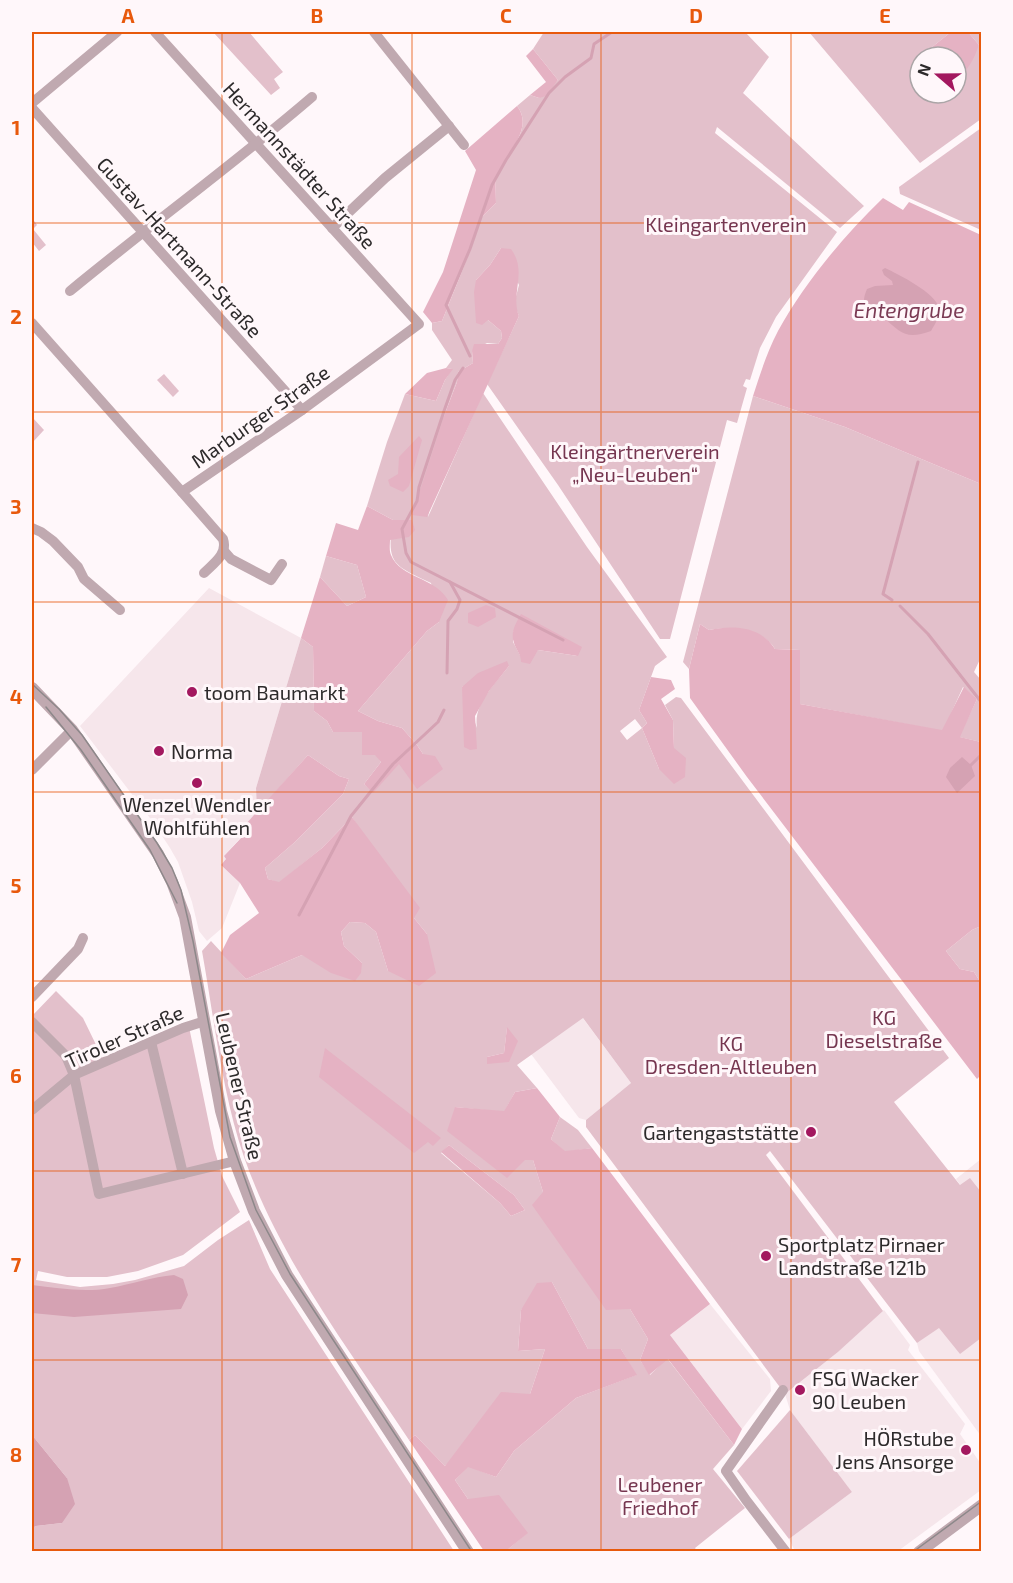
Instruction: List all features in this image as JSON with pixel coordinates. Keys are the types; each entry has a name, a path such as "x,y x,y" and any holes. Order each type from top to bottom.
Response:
{"street":[{"path":"32,103 117,32"},
{"name":"Hermannstädter Straße","path":"155,32 419,324"},
{"path":"374,32 464,145"},
{"path":"70,291 312,97"},
{"name":"Gustav-Hartmann-Straße","path":"32,108 302,410"},
{"path":"332,228 385,178 449,126"},
{"path":"32,323 182,492"},
{"name":"Marburger Straße","path":"282,564 269,584 231,559 224,551 223,539 182,492 302,410 419,324"},
{"path":"32,528 53,541 78,567 84,579 120,610"},
{"path":"204,573 224,551"},
{"name":"Leubener Straße","path":"32,688 72,730 158,854 177,892 185,917 221,1111 235,1161 254,1210 287,1275 468,1551"},
{"path":"32,770 72,730"},
{"path":"32,997 78,949 83,938"},
{"name":"Tiroler Straße","path":"32,1110 74,1075 183,1028 205,1021"},
{"path":"32,1022 66,1056 74,1075 99,1194 235,1161"},
{"path":"151,1042 183,1174"},
{"path":"783,1390 726,1472 786,1551"},
{"path":"919,1551 981,1505"}],"shaded area":[{"path":"951,32 968,32 979,45 968,68 968,45 935,45"},
{"path":"533,49 558,80 546,96 539,98 530,95 546,82 526,56"},
{"path":"517,106 522,115 523,124 516,143 499,170 496,179 496,203 481,218 442,321 432,323 423,312 443,272 476,170 465,151"},
{"path":"883,198 903,210 909,202 981,235 981,484 845,427 753,396 774,339 800,295 839,244"},
{"path":"501,248 511,249 516,258 519,274 516,299 519,316 427,517 412,515 457,382 458,372 473,363 474,344 498,344 502,338 501,331 488,320 482,325 476,323 474,292 476,280"},
{"path":"446,368 453,369 445,380 436,401 405,394 427,373"},
{"path":"419,436 422,440 409,486 403,492 390,486 388,480 398,474 399,457"},
{"path":"367,506 393,520 412,520 415,530 409,537 390,540 391,555 402,568 435,586 448,600 439,622 427,631 358,711 378,721 402,728 423,754 435,756 443,769 417,789 399,764 373,793 364,784 381,762 375,755 362,755 362,732 333,732 327,721 314,711 313,647 301,638 320,577 347,606 366,597 357,565 326,556 336,523 358,530"},
{"path":"209,588 301,638 256,788 257,813 238,834 241,837 224,856 226,859 221,865 240,883 222,928 207,941 199,931 192,902 178,862 170,848 80,726"},
{"path":"486,605 495,608 496,617 478,627 468,623 468,613"},
{"path":"521,614 582,647 578,656 538,650 530,664 521,662 513,635"},
{"path":"700,624 709,630 746,629 762,636 775,649 800,650 800,704 942,730 964,687 977,699 960,737 981,742 981,926 972,930 946,951 960,969 974,972 981,983 981,1075 977,1079 747,777 690,698 689,669"},
{"path":"507,661 509,666 489,691 475,716 477,749 470,750 464,747 462,687 478,673"},
{"path":"651,677 671,680 675,689 661,699 673,720 674,748 686,758 685,777 674,784 659,769 642,728 647,723 639,710"},
{"path":"308,755 339,776 349,779 343,794 265,868 268,879 279,882 322,848 352,817 420,908 414,918 427,934 436,973 419,986 388,971 376,932 365,923 350,922 341,932 344,946 362,963 361,973 355,981 331,973 302,955 246,979 221,953 230,935 259,913 240,883 221,865 226,859 224,856 241,838 237,834"},
{"path":"582,1017 631,1083 586,1120 579,1118 531,1054"},
{"path":"507,1027 518,1041 509,1062 487,1064 487,1057 504,1053"},
{"path":"325,1048 441,1138 433,1146 428,1142 414,1153 319,1077"},
{"path":"537,1088 560,1117 551,1139 565,1151 592,1148 710,1304 670,1335 742,1429 734,1445 668,1359 649,1375 640,1360 648,1339 630,1309 606,1310 532,1205 543,1192 533,1160 525,1160 507,1178 447,1131 455,1107 504,1111 515,1092"},
{"path":"449,1145 514,1195 525,1210 511,1216 500,1203 441,1152"},
{"path":"981,1159 981,1213 956,1179"},
{"path":"552,1282 588,1349 621,1349 637,1375 576,1398 514,1451 496,1477 468,1467 455,1480 468,1499 499,1495 528,1533 506,1551 484,1551 409,1440 415,1435 445,1466 501,1392 530,1394 545,1349 518,1351 521,1310 537,1283"},
{"path":"710,1304 770,1379 771,1391 742,1429 670,1335"},
{"path":"884,1310 910,1345 908,1350 965,1424 960,1434 981,1464 981,1490 898,1551 795,1551 789,1539 852,1492 790,1410 785,1394 838,1352"},
{"path":"939,1327 981,1338 981,1436 919,1351 917,1343"}],"green space":[{"path":"213,32 249,32 283,72 274,79 280,88 271,95"},
{"path":"544,32 745,32 769,57 743,93 864,206 840,228 717,127 715,133 837,232 776,317 760,348 750,380 746,379 743,386 747,388 737,423 727,420 670,639 660,639 558,485 487,384 519,316 514,304 519,285 501,248 476,280 488,320 501,331 502,338 498,344 487,343 472,351 473,363 458,372 457,382 445,413 428,517 483,393 587,547 667,657 655,666 639,710 647,723 642,728 659,769 674,748 673,720 665,705 676,697 681,698 949,1058 894,1102 960,1185 970,1178 981,1192 981,1338 960,1354 939,1328 917,1343 770,1151 766,1155 883,1311 838,1352 785,1394 586,1127 586,1120 631,1083 583,1018 517,1065 537,1088 515,1092 504,1112 455,1107 525,1160 533,1160 543,1192 630,1309 648,1339 640,1360 650,1375 667,1358 734,1445 713,1469 745,1508 695,1548 697,1551 506,1551 527,1533 468,1499 455,1480 468,1466 496,1477 514,1451 576,1398 636,1375 621,1349 588,1349 552,1282 521,1310 518,1351 545,1349 530,1394 445,1466 415,1435 409,1440 296,1268 259,1195 236,1133 219,1055 202,951 211,941 246,979 302,955 362,963 344,946 341,932 350,922 365,923 376,932 388,971 427,934 414,918 352,817 322,848 279,883 268,879 265,868 343,794 349,779 339,776 308,755 257,813 256,788 301,638 313,647 314,711 327,721 333,732 362,732 381,762 364,784 373,792 399,763 423,754 402,728 378,721 358,711 427,631 439,622 431,583 400,567 392,555 393,520 367,506 405,394 436,401 452,369 446,368 452,360 432,330 432,323 442,321 481,218 496,203 496,179 499,170 516,143 523,124 522,115 517,106 530,95 539,98 558,80 533,49","holes":["513,631 578,656 538,650 521,657 513,642","509,666 482,703 478,711 477,728 462,687","635,719 642,728 627,740 620,731","507,1028 509,1062 487,1057 504,1053","449,1145 514,1195 525,1210 511,1216 500,1203 441,1153"]},
{"path":"809,32 951,32 935,45 908,45 908,105 968,105 968,63 979,45 968,32 981,32 981,119 920,163"},
{"path":"981,128 981,230 900,194 899,187"},
{"path":"32,218 37,225 33,229 46,245 39,251 32,242"},
{"path":"164,374 179,391 173,397 157,380"},
{"path":"753,396 845,427 981,484 982,655 974,672 981,680 981,742 959,737 977,699 963,687 943,731 800,704 800,650 775,649 762,637 746,630 727,628 709,630 700,624 689,669 683,662"},
{"path":"32,417 44,430 32,443"},
{"path":"326,556 357,565 366,597 347,606 320,577"},
{"path":"981,926 981,983 974,972 960,969 946,951 972,930"},
{"path":"56,991 83,1018 103,1059 188,1022 214,1148 222,1176 240,1212 183,1255 138,1271 107,1277 67,1277 38,1271 36,1280 80,1287 135,1280 184,1266 249,1220 270,1269 454,1551 32,1552 32,1528 62,1523 67,1478 32,1435 32,1016"},
{"path":"560,1117 578,1130 592,1148 565,1152 551,1139"},
{"path":"790,1410 852,1492 789,1539 737,1471"}],"water":[{"name":"Entengrube","path":"885,268 916,285 936,302 939,314 931,331 915,335 904,333 867,307 864,301 867,289 893,285 892,281 884,275 882,270"},
{"path":"962,757 971,765 975,776 957,793 946,777 950,768"},
{"path":"174,1275 183,1279 188,1295 181,1309 74,1317 32,1313 32,1285 90,1290"},
{"path":"32,1435 67,1478 75,1504 62,1523 32,1528"}],"waterway":[{"path":"470,356 446,305 470,249 492,185 549,93 565,77 591,58 594,44 612,32"},
{"path":"463,368 455,380 444,411 419,487 417,501 402,529 406,553 411,562 563,640"},
{"path":"892,600 883,594 918,462"},
{"path":"447,673 448,621 457,609 460,600 450,582"},
{"path":"900,606 928,634 982,703"},
{"path":"299,915 351,816 393,764 438,722 444,710"},
{"path":"971,765 982,754"}],"tram line":[{"path":"32,684 82,735 172,868 181,890 193,941 230,1137 256,1210 290,1274 472,1552"},
{"path":"46,707 81,750 150,850 177,903"},
{"path":"913,1552 982,1501"}],"place":[{"name":"toom Baumarkt","path":"192,692"},
{"name":"Norma","path":"159,751"},
{"name":"Wenzel Wendler Wohlfühlen","path":"197,783"},
{"name":"Gartengaststätte","path":"811,1132"},
{"name":"Sportplatz Pirnaer Landstraße 121b","path":"766,1256"},
{"name":"FSG Wacker 90 Leuben","path":"800,1390"},
{"name":"HÖRstube Jens Ansorge","path":"966,1450"}],"park label":[{"name":"Kleingartenverein","path":"726,224"},
{"name":"Kleingärtnerverein „Neu-Leuben“","path":"635,462"},
{"name":"KG Dieselstraße","path":"884,1028"},
{"name":"KG Dresden-Altleuben","path":"731,1054"},
{"name":"Leubener Friedhof","path":"660,1496"}]}
